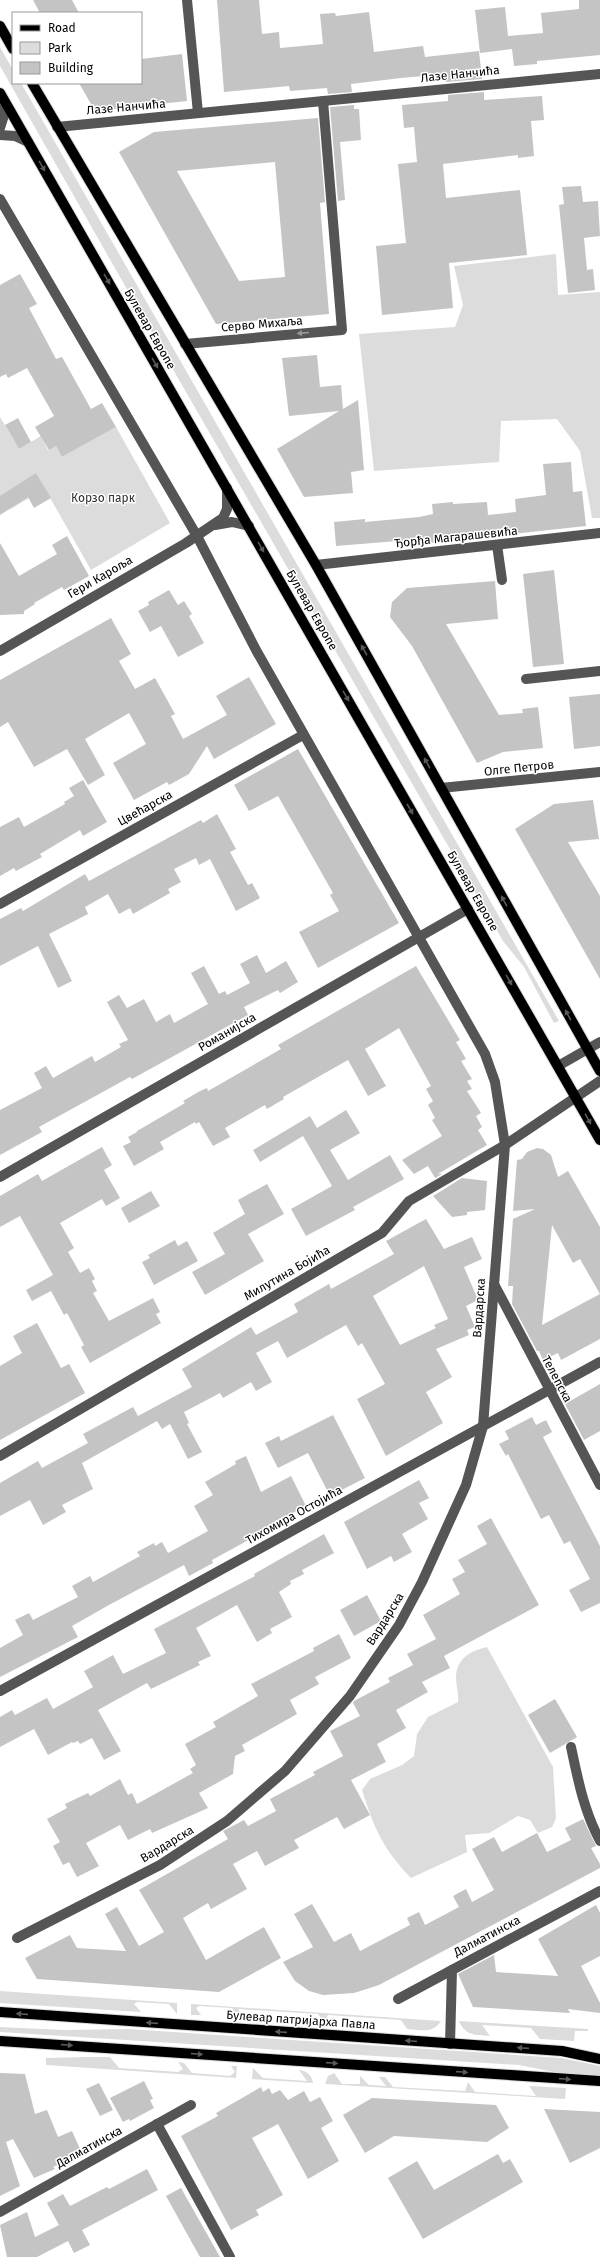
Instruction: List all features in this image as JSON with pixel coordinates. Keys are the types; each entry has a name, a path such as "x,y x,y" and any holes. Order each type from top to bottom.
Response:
{"main road":[{"path":"0,26 12,47"},
{"name":"Булевар Европе","path":"33,84 316,565 600,1071"},
{"name":"Булевар Европе","path":"1,94 600,1140"},
{"name":"Булевар патријарха Павла","path":"0,2012 562,2051 600,2059"},
{"path":"0,2040 600,2081"}],"street":[{"path":"187,0 198,113"},
{"name":"Лазе Нанчића","path":"57,127 600,74"},
{"path":"0,128 5,112 1,94"},
{"name":"Серво Михаља","path":"185,344 342,330 323,101"},
{"path":"0,135 15,136 28,142"},
{"path":"0,199 197,536 256,650 303,735 485,1054 495,1082 505,1144"},
{"name":"Гери Кароља","path":"0,650 197,536 223,518 225,514 228,488"},
{"name":"Гери Кароља","path":"213,525 232,522 249,526"},
{"name":"Ђорђа Магарашевића","path":"316,565 600,533"},
{"path":"497,545 502,580"},
{"path":"526,679 600,672"},
{"name":"Цвећарска","path":"0,904 303,735"},
{"name":"Олге Петров","path":"441,788 600,772"},
{"name":"Романијска","path":"0,1177 468,909"},
{"path":"558,1066 600,1042"},
{"name":"Милутина Бојића","path":"0,1456 382,1233 409,1201 505,1144 600,1081"},
{"name":"Вардарска","path":"18,1938 160,1865 227,1821 285,1771 350,1696 399,1625 440,1546 466,1485 483,1426 505,1144"},
{"name":"Телепска","path":"494,1284 549,1391 600,1485"},
{"name":"Тихомира Остојића","path":"0,1691 600,1362"},
{"path":"571,1747 580,1793 592,1825 600,1841"},
{"name":"Далматинска","path":"450,2044 452,1970 600,1891"},
{"path":"398,1999 452,1970"},
{"name":"Далматинска","path":"0,2212 191,2105"},
{"path":"157,2124 230,2257"}],"green space":[{"path":"0,47 12,68 12,84 22,84 559,1021 554,1023 524,967 503,941 145,321 0,66"},
{"path":"556,254 558,295 600,292 600,518 592,518 580,451 557,419 501,421 499,462 374,471 359,334 455,327 463,305 454,266"},
{"name":"Корзо парк","path":"0,417 19,449 41,436 48,450 56,446 62,457 116,427 170,523 91,570 36,473 21,483 29,498 9,510 0,496"},
{"path":"487,1647 553,1767 556,1818 552,1827 538,1833 530,1820 518,1816 489,1833 465,1835 467,1852 411,1878 393,1857 380,1837 362,1790 370,1779 402,1765 414,1756 417,1734 428,1717 458,1702 456,1677 457,1670 462,1660 470,1653"},
{"path":"0,1991 177,2003 177,2014 169,2004 137,2002 134,2004 141,2012 0,2003"},
{"path":"191,2004 441,2021 430,2030 421,2030 407,2029 401,2020 328,2015 324,2023 318,2014 238,2009 244,2018 238,2018 232,2008 199,2006 196,2008 201,2015 191,2015"},
{"path":"459,2021 588,2029 588,2031 575,2031 574,2041 540,2039 531,2028 482,2025 490,2036 472,2034 464,2030"},
{"path":"0,2027 64,2030 128,2029 561,2058 600,2066 600,2079 574,2076 519,2065 0,2032"},
{"path":"110,2057 119,2068 178,2072 183,2069 178,2062 184,2063 192,2073 230,2076 235,2072 231,2066 237,2066 236,2078 46,2065 46,2058"},
{"path":"253,2068 263,2078 307,2081 299,2070 307,2072 313,2083 252,2079"},
{"path":"334,2073 342,2084 360,2084 360,2076 369,2085 386,2086 379,2077 385,2077 393,2087 465,2091 468,2082 475,2092 536,2096 529,2086 566,2088 565,2099 325,2084 328,2076"}],"building":[{"path":"33,0 72,0 78,12 39,12"},
{"path":"217,0 259,0 262,34 279,32 280,48 323,44 320,14 335,13 336,16 369,12 374,52 423,46 425,57 479,51 482,79 446,82 446,74 401,78 351,84 352,92 328,94 327,88 290,91 289,86 224,92"},
{"path":"579,0 600,0 600,55 537,61 537,64 514,66 512,49 480,53 475,10 505,7 508,36 543,33 541,13 579,9"},
{"path":"182,54 187,101 95,111 80,84 142,84 142,59"},
{"path":"484,92 484,100 542,96 544,120 531,121 534,156 518,158 518,155 443,164 446,198 520,190 527,255 449,263 453,308 382,315 376,246 406,243 398,164 417,162 414,127 404,128 402,105 448,101 448,95"},
{"path":"354,105 354,109 359,109 361,140 340,142 345,200 338,201 330,107"},
{"path":"318,118 325,202 320,203 329,314 216,324 119,152 154,132","holes":["275,162 285,277 239,281 177,171"]},
{"path":"581,186 583,202 598,201 600,236 584,238 587,270 593,269 595,290 568,293 559,205 564,204 562,187"},
{"path":"20,274 37,304 29,308 56,359 62,357 91,409 102,403 116,427 62,457 56,446 49,450 35,427 54,416 27,368 8,378 6,374 0,377 0,285"},
{"path":"317,355 320,387 341,385 343,409 358,400 364,470 351,472 353,493 304,497 277,449 339,411 289,416 282,358"},
{"path":"18,418 31,442 19,449 5,425"},
{"path":"571,462 573,492 582,491 586,526 422,544 422,539 336,546 334,522 365,519 365,522 419,517 433,514 432,504 453,502 453,504 487,502 488,515 516,512 515,499 546,495 543,464"},
{"path":"36,473 51,498 34,508 28,497 0,515 0,496"},
{"path":"67,536 89,576 64,590 62,587 34,603 35,604 24,611 24,614 0,615 0,543 19,576 57,554 52,545"},
{"path":"554,570 564,664 533,667 523,574"},
{"path":"495,581 498,619 446,624 499,715 523,713 522,709 538,707 543,748 503,752 477,763 412,646 390,617 392,602 407,588"},
{"path":"169,590 178,605 184,601 192,614 189,616 204,643 178,657 161,626 150,632 138,611 149,605 148,602"},
{"path":"111,618 131,654 119,661 135,689 155,678 175,714 171,716 183,739 227,715 216,696 249,677 276,724 214,759 207,746 189,774 169,785 167,782 134,800 113,763 146,744 129,713 85,739 105,775 88,785 67,749 34,767 8,722 0,727 0,680"},
{"path":"600,694 600,746 574,749 569,697"},
{"path":"298,749 399,923 318,968 299,932 339,911 330,895 333,893 278,796 249,811 234,785"},
{"path":"83,780 107,822 83,836 80,830 40,854 42,857 16,871 14,868 0,876 0,827 19,817 24,827 65,804 64,802 74,796 69,788"},
{"path":"593,800 599,839 568,842 600,896 600,979 515,829 554,804"},
{"path":"217,814 236,849 230,852 248,885 252,883 260,898 236,911 210,859 199,865 196,858 174,869 181,882 168,889 170,893 133,914 130,908 119,914 108,894 85,907 88,914 49,934 72,981 58,988 38,946 0,966 0,919 21,908 23,911 85,874 89,881 201,820 203,823"},
{"path":"257,955 266,973 286,961 298,982 280,993 278,990 244,1007 248,1015 132,1079 130,1077 39,1127 42,1132 0,1155 0,1110 42,1088 34,1073 46,1066 53,1078 92,1056 95,1062 121,1047 119,1044 128,1040 107,1002 119,995 127,1008 144,999 156,1022 170,1014 174,1023 208,1004 191,973 204,966 219,994 225,991 227,995 250,983 240,964"},
{"path":"416,966 460,1040 456,1042 466,1059 461,1061 472,1079 467,1081 472,1089 467,1091 481,1113 476,1116 482,1127 478,1130 487,1145 438,1174 442,1174 435,1178 428,1166 414,1174 402,1160 442,1136 432,1120 435,1118 428,1105 433,1101 426,1089 431,1086 399,1028 365,1049 386,1086 368,1096 348,1060 283,1097 284,1099 267,1109 265,1105 225,1128 230,1137 213,1146 199,1122 196,1124 195,1122 160,1142 164,1149 134,1166 123,1146 131,1142 128,1137 185,1103 183,1101 207,1088 208,1091 281,1049 278,1045"},
{"path":"346,1110 360,1133 330,1150 348,1180 390,1155 404,1179 353,1207 355,1210 306,1236 291,1209 332,1186 303,1136 260,1162 253,1150 310,1116 317,1128"},
{"path":"102,1147 112,1165 104,1170 120,1198 106,1206 102,1199 60,1223 74,1248 68,1252 80,1273 89,1268 95,1279 92,1281 97,1291 93,1293 109,1321 153,1298 160,1312 156,1314 161,1323 90,1363 81,1347 84,1345 67,1313 64,1315 51,1291 32,1301 26,1290 53,1275 20,1216 0,1227 0,1196 38,1174 42,1181"},
{"path":"537,1148 543,1149 551,1155 558,1177 568,1171 600,1227 600,1294 600,1339 561,1360 558,1353 543,1360 512,1304 513,1286 508,1286 513,1219 535,1209 513,1211 517,1160 522,1159 527,1152","holes":["552,1225 573,1263 580,1259 600,1294 542,1325"]},
{"path":"462,1178 487,1181 485,1210 467,1212 467,1215 452,1217 433,1196"},
{"path":"267,1184 284,1214 248,1234 264,1261 205,1295 192,1272 225,1254 213,1233 245,1214 238,1200"},
{"path":"151,1191 160,1206 129,1223 121,1208"},
{"path":"426,1219 444,1249 472,1237 482,1259 464,1267 478,1300 466,1306 475,1327 467,1330 469,1335 436,1349 452,1377 426,1392 443,1423 386,1456 357,1399 385,1384 362,1343 358,1346 346,1325 287,1358 278,1341 256,1353 272,1382 256,1391 251,1382 223,1398 220,1393 184,1412 189,1423 187,1424 202,1452 188,1459 170,1424 162,1429 157,1421 82,1463 93,1489 62,1505 66,1512 43,1525 30,1500 0,1516 0,1483 38,1461 42,1468 88,1443 83,1434 133,1407 138,1416 192,1387 182,1369 251,1327 256,1335 298,1312 294,1304 329,1284 331,1289 394,1254 386,1241","holes":["424,1266 448,1319 434,1325 436,1328 400,1345 373,1296"]},
{"path":"175,1240 178,1246 187,1241 198,1261 154,1285 142,1262 150,1258 148,1255"},
{"path":"37,1323 61,1368 69,1364 85,1393 0,1440 0,1366 22,1353 13,1336"},
{"path":"600,1384 600,1431 584,1440 565,1404"},
{"path":"333,1415 365,1478 330,1496 308,1453 278,1468 265,1443 279,1436 281,1441"},
{"path":"532,1417 536,1425 546,1420 552,1432 543,1437 600,1546 600,1603 581,1612 569,1590 590,1579 570,1541 564,1544 549,1515 541,1519 508,1454 506,1456 499,1444 509,1439 505,1431"},
{"path":"246,1456 261,1492 291,1476 306,1506 278,1521 280,1526 255,1540 254,1537 212,1560 213,1563 189,1576 184,1565 109,1605 72,1626 78,1637 0,1677 0,1648 23,1635 15,1620 29,1613 33,1620 78,1597 72,1586 90,1576 93,1582 140,1556 137,1552 154,1543 155,1546 162,1542 168,1553 208,1531 194,1506 213,1495 205,1482 236,1464 235,1461"},
{"path":"419,1480 429,1498 419,1503 428,1519 402,1534 412,1552 394,1562 391,1556 367,1569 344,1522"},
{"path":"491,1518 539,1605 444,1656 450,1668 422,1682 428,1692 396,1710 406,1728 377,1744 386,1762 351,1780 370,1815 344,1829 337,1817 294,1840 299,1848 265,1866 257,1851 233,1864 247,1889 211,1909 208,1903 183,1918 206,1960 264,1927 281,1958 219,1992 37,1979 25,1958 70,1935 77,1948 126,1951 105,1914 117,1907 139,1946 164,1932 139,1890 228,1839 223,1831 244,1820 248,1826 276,1811 270,1799 315,1775 313,1772 343,1756 330,1731 360,1716 353,1703 354,1701 390,1682 388,1678 413,1665 407,1654 436,1639 423,1615 460,1594 452,1579 465,1572 458,1560 487,1544 477,1526"},
{"path":"324,1534 334,1553 302,1570 304,1574 290,1581 291,1584 279,1592 292,1617 270,1629 272,1633 257,1642 237,1605 196,1628 211,1656 198,1662 200,1665 151,1689 147,1683 98,1710 121,1751 104,1760 92,1738 80,1744 78,1741 72,1742 48,1755 34,1729 0,1747 0,1717 12,1710 15,1715 47,1698 53,1709 93,1687 84,1671 113,1655 123,1674 166,1653 154,1629 255,1576 254,1574"},
{"path":"367,1595 381,1621 354,1636 340,1610"},
{"path":"339,1634 351,1658 315,1677 319,1684 290,1700 297,1714 242,1745 245,1751 235,1756 233,1774 199,1793 208,1808 152,1833 150,1829 128,1840 120,1825 86,1843 99,1866 77,1877 69,1862 63,1865 53,1846 60,1842 47,1819 67,1808 65,1804 88,1793 90,1796 120,1779 128,1795 132,1793 137,1804 193,1773 190,1769 196,1765 185,1744 216,1727 213,1722 258,1696 251,1684 314,1651 313,1648"},
{"path":"555,1699 577,1737 550,1753 528,1715"},
{"path":"583,1819 596,1846 591,1848 600,1864 600,1868 379,1985 354,1993 323,1995 309,1991 295,1981 283,1962 313,1947 294,1914 312,1904 334,1942 351,1933 360,1951 410,1925 407,1918 419,1912 425,1925 459,1907 453,1896 466,1889 472,1902 494,1890 472,1849 494,1837 502,1852 537,1833 547,1852 571,1840 565,1828"},
{"path":"596,1905 600,1913 600,1956 581,1966 600,2003 600,2013 568,2009 570,2013 473,2007 458,1974 494,1955 496,1972 558,1976 538,1939"},
{"path":"0,2073 25,2074 35,2114 47,2110 58,2137 72,2131 80,2149 75,2151 77,2156 53,2167 55,2169 34,2178 13,2139 6,2142 20,2186 0,2196"},
{"path":"144,2081 153,2099 150,2100 154,2108 130,2121 129,2119 123,2122 110,2098"},
{"path":"99,2083 113,2110 100,2116 86,2089"},
{"path":"261,2087 263,2092 269,2088 272,2094 280,2090 288,2100 304,2091 310,2102 320,2097 333,2121 321,2128 339,2161 308,2179 278,2124 252,2138 283,2195 256,2210 259,2215 231,2230 181,2136 218,2116 216,2113"},
{"path":"372,2098 496,2105 509,2128 487,2142 394,2136 365,2153 343,2115"},
{"path":"544,2109 600,2112 600,2148 570,2163"},
{"path":"498,2154 503,2163 510,2159 523,2182 423,2239 388,2178 417,2161 434,2190"},
{"path":"147,2169 158,2190 82,2230 90,2245 74,2253 68,2241 37,2257 7,2257 0,2225 27,2212 35,2237 59,2225 47,2203 63,2194 70,2206 107,2187 109,2189"},
{"path":"181,2188 220,2257 200,2257 166,2196"}]}
